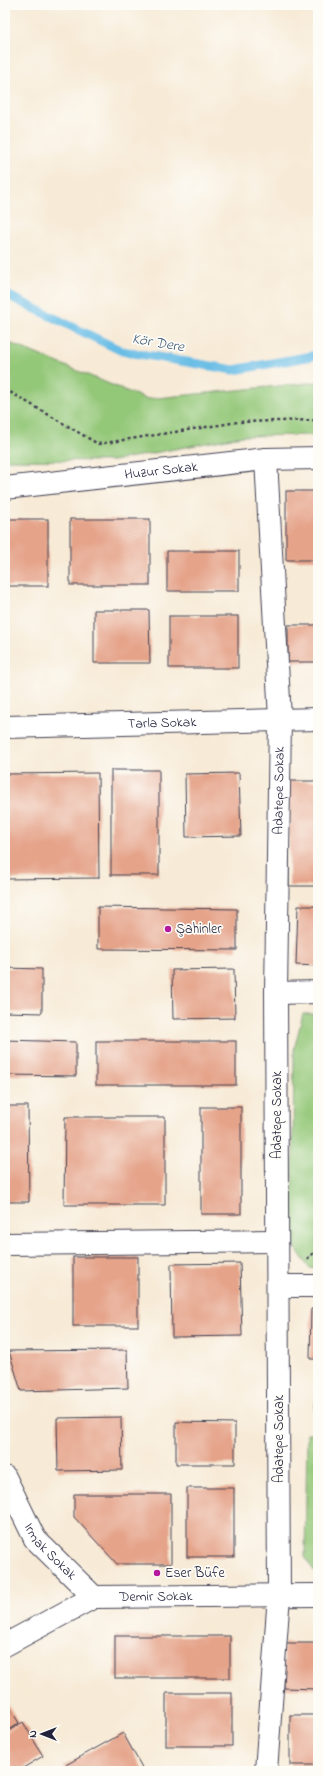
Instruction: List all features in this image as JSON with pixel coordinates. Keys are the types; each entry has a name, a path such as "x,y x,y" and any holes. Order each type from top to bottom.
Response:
{"street":[{"name":"Huzur Sokak","path":"5,488 266,459 318,458"},
{"name":"Adatepe Sokak","path":"266,459 280,719 276,993 279,1595 266,1771"},
{"name":"Tarla Sokak","path":"5,727 318,719"},
{"path":"276,993 318,992"},
{"path":"5,1244 277,1241"},
{"path":"278,1286 318,1286"},
{"name":"Irmak Sokak","path":"5,1477 35,1539 94,1597"},
{"name":"Demir Sokak","path":"5,1645 94,1597 318,1595"}],"path":[{"path":"5,389 98,444 238,422 318,420"}],"green space":[{"path":"5,341 146,399 318,382 318,435 242,436 113,461 5,460"},
{"path":"303,1014 318,1014 318,1269 309,1268 292,1242 294,1049"},
{"path":"307,1433 318,1433 318,1571 314,1571 305,1557"}],"building":[{"path":"286,491 318,491 318,560 286,560"},
{"path":"5,519 48,519 48,586 5,586"},
{"path":"70,519 150,519 150,585 70,585"},
{"path":"167,551 239,551 239,591 167,591"},
{"path":"94,610 149,610 150,663 94,663"},
{"path":"169,616 238,616 238,668 169,668"},
{"path":"288,625 318,625 318,662 288,662"},
{"path":"111,770 159,770 159,875 111,875"},
{"path":"98,773 99,878 5,879 5,774"},
{"path":"239,773 241,836 186,837 185,774"},
{"path":"289,781 318,781 318,886 289,886"},
{"path":"298,906 318,906 318,966 296,965"},
{"name":"Şahinler","path":"98,907 237,909 237,950 98,949"},
{"path":"5,968 42,969 42,1013 5,1012"},
{"path":"234,969 235,1018 173,1019 172,970"},
{"path":"5,1040 76,1042 76,1076 5,1075"},
{"path":"96,1041 236,1041 236,1085 96,1085"},
{"path":"5,1106 28,1106 29,1202 5,1202"},
{"path":"201,1107 241,1107 241,1214 201,1214"},
{"path":"65,1117 165,1117 165,1205 64,1205"},
{"path":"73,1257 138,1257 138,1326 73,1326"},
{"path":"240,1263 242,1336 172,1337 171,1264"},
{"path":"311,1309 318,1309 318,1359 310,1359"},
{"path":"127,1350 128,1388 21,1391 9,1351"},
{"path":"315,1400 318,1400 318,1430 316,1430"},
{"path":"121,1417 122,1470 58,1471 57,1418"},
{"path":"176,1422 235,1423 235,1464 176,1464"},
{"path":"187,1488 234,1488 234,1557 187,1557"},
{"path":"74,1494 171,1494 171,1564 117,1564 74,1517"},
{"path":"115,1636 230,1636 230,1678 115,1678"},
{"path":"284,1643 318,1643 318,1689 284,1688"},
{"path":"166,1693 232,1693 232,1746 166,1746"},
{"path":"5,1700 19,1723 5,1732"},
{"path":"290,1715 318,1715 318,1765 290,1765"},
{"path":"23,1722 43,1756 18,1771 5,1771 5,1733"},
{"path":"123,1733 144,1771 66,1771 64,1766"}],"waterway":[{"name":"Kör Dere","path":"5,294 122,351 234,370 318,355"}],"place":[{"name":"Şahinler","path":"168,929"},
{"name":"Eser Büfe","path":"157,1573"}]}
